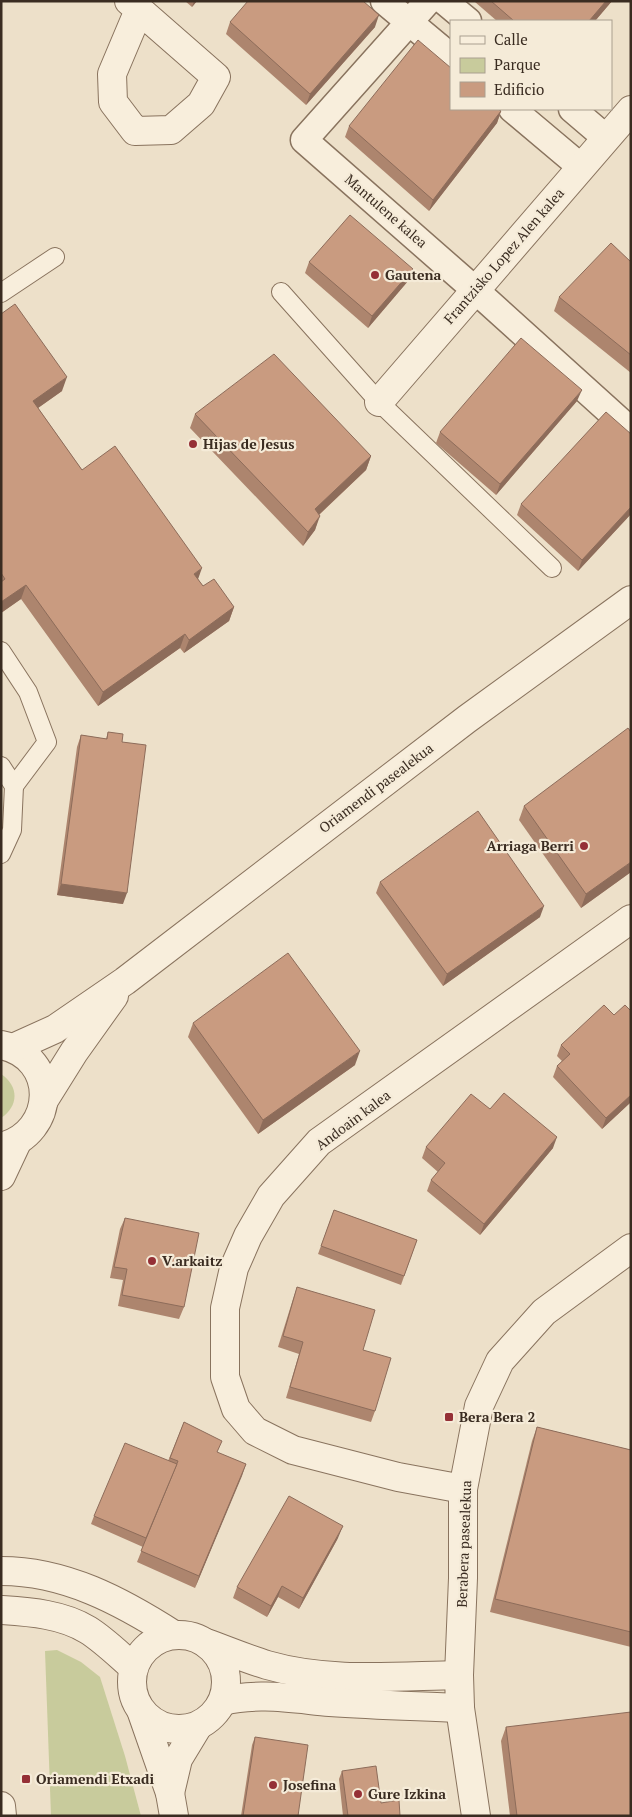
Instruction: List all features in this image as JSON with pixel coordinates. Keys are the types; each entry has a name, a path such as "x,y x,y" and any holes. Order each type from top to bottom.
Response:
{"street":[{"path":"384,1 450,56"},
{"name":"Mantulene kalea","path":"428,1 304,140 474,289 629,429"},
{"path":"444,1 467,20"},
{"path":"513,110 581,167"},
{"path":"573,110 606,138"},
{"name":"Frantzisko Lopez Alen kalea","path":"379,402 474,289 631,110"},
{"name":"Oriamendi pasealekua","path":"7,1046 55,1029 125,981 467,719 631,600"},
{"name":"Andoain kalea","path":"463,1490 398,1477 293,1450 255,1430 236,1409 225,1377 225,1308 234,1268 248,1236 272,1196 320,1142 631,919"},
{"name":"Oriamendi pasealekua","path":"9,1145 35,1126 44,1100 74,1052 125,981"},
{"path":"7,1046 27,1057 37,1069 43,1084 44,1100"},
{"path":"1,1176 9,1145"},
{"name":"Berabera pasealekua","path":"476,1816 460,1708 459,1675 463,1578 463,1490 479,1406 500,1361 544,1312 631,1248"},
{"path":"1,1571 23,1571 79,1585 110,1598 174,1635"},
{"path":"1,1610 31,1612 66,1620 88,1630 133,1667"},
{"path":"172,1804 142,1713 134,1699 131,1683 133,1667 140,1655 149,1645 160,1638 174,1635 196,1637 206,1643 268,1666 306,1673 340,1676 459,1675"},
{"path":"172,1804 178,1760 198,1726 216,1712 223,1702 226,1685 224,1669 218,1654 206,1643"},
{"path":"223,1702 235,1698 261,1697 387,1706 460,1708"},
{"path":"142,1713 154,1723 168,1728 183,1729 198,1726"},
{"path":"1,1806 2,1816"}],"lane":[{"path":"1,293 55,257"},
{"path":"280,292 379,402 552,568"},
{"path":"1,651 28,692 48,742 14,786 12,830 1,854"},
{"path":"1,766 14,786"}],"green space":[{"path":"1,1074 7,1079 14,1090 14,1102 7,1113 1,1118"},
{"path":"57,1650 81,1662 100,1677 125,1756 141,1816 51,1816 45,1651"}],"building":[{"path":"248,1 363,1 379,15 310,94 230,22"},
{"path":"491,1 606,1 590,20 513,20"},
{"path":"418,40 450,67 450,110 501,111 433,200 349,126"},
{"path":"350,215 413,269 372,316 309,262"},
{"path":"611,243 631,262 631,355 559,297"},
{"path":"15,304 67,377 33,401 82,470 115,446 202,568 194,574 203,586 214,579 234,607 189,640 185,634 103,692 26,585 1,602 1,582 5,579 1,573 1,314"},
{"path":"521,338 582,390 500,484 440,432"},
{"path":"274,354 371,456 315,509 320,516 308,532 195,414"},
{"path":"606,412 631,434 631,507 582,560 521,504"},
{"name":"Arriaga Berri","path":"628,728 631,732 631,862 586,894 524,806"},
{"path":"108,732 123,734 122,742 146,745 127,893 61,884 81,735 107,739"},
{"path":"478,811 544,906 447,974 380,882"},
{"path":"288,953 360,1051 263,1120 193,1023"},
{"path":"604,1005 614,1015 625,1005 631,1011 631,1095 606,1118 557,1066 570,1054 561,1045"},
{"path":"504,1093 557,1137 484,1224 431,1180 445,1163 426,1147 471,1094 490,1109"},
{"path":"334,1210 417,1240 404,1276 321,1246"},
{"name":"V.arkaitz","path":"125,1218 199,1233 184,1307 122,1295 127,1269 114,1267"},
{"path":"297,1287 375,1310 363,1350 391,1358 375,1411 290,1387 303,1342 283,1336"},
{"path":"184,1422 222,1441 217,1452 246,1464 199,1576 141,1551 178,1461 170,1458"},
{"path":"537,1427 631,1450 631,1632 495,1599"},
{"path":"125,1443 177,1464 146,1538 94,1516"},
{"path":"289,1496 343,1526 303,1598 282,1586 271,1606 237,1587"},
{"path":"631,1712 631,1816 517,1816 506,1727"},
{"name":"Josefina","path":"255,1737 308,1745 298,1816 243,1816"},
{"name":"Gure Izkina","path":"376,1766 381,1803 399,1800 400,1816 348,1816 342,1771"}],"place":[{"name":"Gautena","path":"375,275"},
{"name":"Hijas de Jesus","path":"193,444"},
{"name":"Arriaga Berri","path":"584,846"},
{"name":"V.arkaitz","path":"152,1261"},
{"name":"Bera Bera 2","path":"449,1417"},
{"name":"Oriamendi Etxadi","path":"26,1779"},
{"name":"Josefina","path":"273,1785"},
{"name":"Gure Izkina","path":"358,1794"}]}
